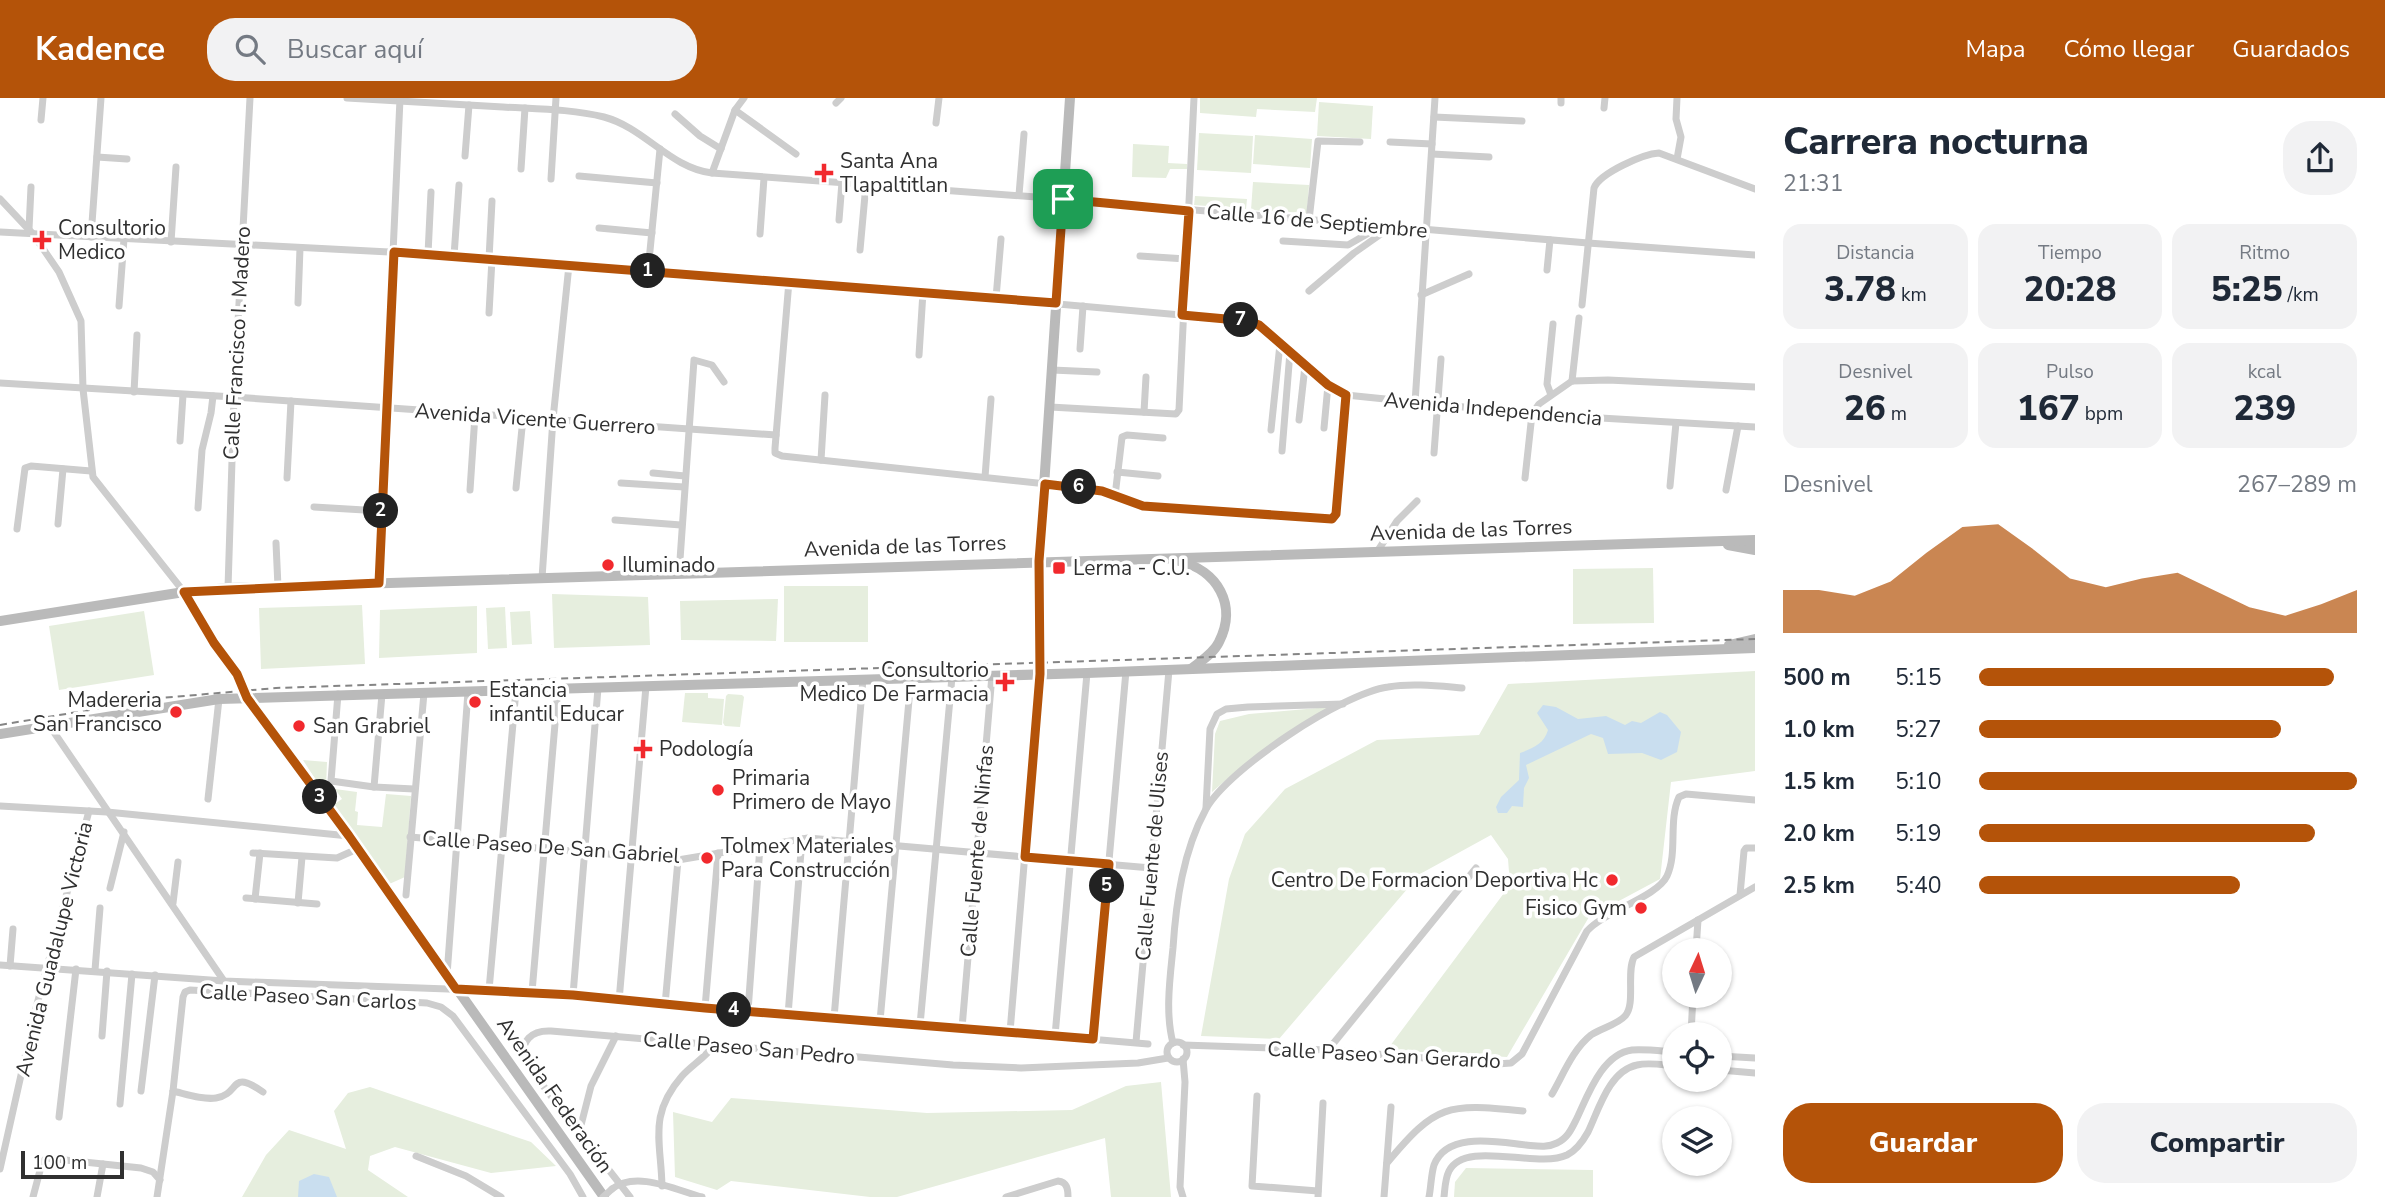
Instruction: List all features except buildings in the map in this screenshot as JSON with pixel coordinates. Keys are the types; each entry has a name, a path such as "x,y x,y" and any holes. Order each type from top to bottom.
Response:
{"main road":[{"path":"1040,674 1039,561 1070,98"},
{"path":"1710,542 1755,540"},
{"path":"1710,542 1755,550"},
{"name":"Avenida de las Torres","path":"0,621 184,592 228,588 1710,542"},
{"path":"1166,557 1193,564 1208,573 1217,582 1223,598 1225,624 1218,644 1191,669"},
{"name":"Avenida Federación","path":"184,592 214,643 237,674 247,698 606,1194"},
{"path":"1708,650 1755,639"},
{"path":"0,734 219,699 1087,673 1755,648"}],"street":[{"path":"41,120 43,98"},
{"path":"91,237 101,98"},
{"name":"Calle Francisco I. Madero","path":"228,588 234,397 250,98"},
{"name":"Calle 16 de Septiembre","path":"347,98 457,101 469,105 555,110 606,117 630,127 689,168 712,173 1019,195 1189,211 1755,255"},
{"path":"551,178 556,98"},
{"path":"712,173 735,110 744,98"},
{"path":"936,123 939,98"},
{"path":"1050,407 1176,414 1179,410 1194,98"},
{"path":"1415,403 1435,98"},
{"path":"1604,108 1605,98"},
{"path":"1677,98 1676,119 1681,138 1677,159"},
{"path":"379,583 400,100"},
{"path":"465,156 469,105"},
{"path":"521,169 525,108"},
{"path":"735,110 796,154"},
{"path":"675,114 700,136 721,149"},
{"path":"1434,117 1522,121"},
{"path":"1019,195 1024,134"},
{"path":"1309,220 1318,141 1360,142"},
{"path":"1390,142 1432,144"},
{"path":"648,271 660,149"},
{"path":"1582,305 1594,188 1600,178 1647,155 1659,153 1755,189"},
{"path":"1432,154 1489,157"},
{"path":"97,157 127,159"},
{"path":"171,242 176,167"},
{"path":"579,176 657,183"},
{"path":"761,234 764,178"},
{"path":"839,220 842,182"},
{"path":"860,250 866,184"},
{"path":"454,256 459,185"},
{"path":"31,187 31,232"},
{"path":"428,254 431,191"},
{"name":"Avenida Federación","path":"0,199 31,232 59,272 81,321 83,389 91,471 96,481 184,592"},
{"path":"489,313 492,201"},
{"path":"1283,240 1348,246 1367,234 1374,225"},
{"path":"1309,291 1354,253 1392,226"},
{"path":"599,228 652,233"},
{"name":"Avenida Independencia","path":"0,232 428,254 789,281 1248,321 1259,325 1328,385 1346,395 1531,414 1755,427"},
{"path":"119,306 124,239"},
{"path":"996,298 1001,239"},
{"path":"1547,270 1550,240"},
{"path":"298,303 300,248"},
{"path":"1140,256 1186,259"},
{"path":"542,578 553,419 569,265"},
{"path":"1421,295 1469,274"},
{"path":"789,281 775,453 782,456 1084,488 1143,506 1334,519 1346,395"},
{"path":"919,355 923,292"},
{"path":"1080,349 1083,306"},
{"path":"1572,381 1579,318"},
{"path":"1551,395 1547,384 1553,324"},
{"path":"134,392 137,335"},
{"path":"1271,430 1280,344"},
{"path":"1282,451 1290,352"},
{"path":"1434,453 1441,359"},
{"path":"679,574 694,360 712,365 724,382"},
{"path":"1300,420 1305,366"},
{"path":"1052,370 1097,372"},
{"path":"1144,412 1146,377"},
{"path":"1525,478 1531,414 1539,404 1572,381 1608,380 1755,387"},
{"name":"Avenida Vicente Guerrero","path":"0,383 776,435"},
{"path":"1324,428 1328,385"},
{"path":"180,441 183,395"},
{"path":"821,460 825,395"},
{"path":"198,508 202,450 213,396"},
{"path":"985,477 991,399"},
{"path":"287,478 290,401"},
{"path":"470,489 475,415"},
{"path":"516,488 523,418"},
{"path":"1670,486 1675,423"},
{"path":"1726,490 1738,426"},
{"path":"1115,496 1122,437 1127,435 1163,438"},
{"path":"17,529 23,470 32,466 91,471"},
{"path":"58,524 63,469"},
{"path":"1117,472 1158,476"},
{"path":"653,473 685,476"},
{"path":"621,482 684,487"},
{"path":"1377,552 1397,522 1417,501"},
{"path":"314,507 381,511"},
{"path":"615,520 681,525"},
{"path":"276,543 278,587"},
{"name":"Calle Fuente de Ulises","path":"1136,1042 1169,670"},
{"path":"1093,1039 1126,671"},
{"path":"1055,1036 1087,673"},
{"path":"1010,1032 1040,674"},
{"name":"Calle Fuente de Ninfas","path":"962,1028 992,675"},
{"path":"920,1025 952,677"},
{"path":"880,1021 911,678"},
{"path":"834,1018 863,679"},
{"path":"1206,808 1243,769 1343,704 1387,687 1416,685 1462,688"},
{"path":"619,1001 646,686"},
{"path":"573,995 598,688"},
{"path":"532,992 558,689"},
{"path":"489,990 516,691"},
{"path":"447,975 468,692"},
{"path":"406,895 424,693"},
{"path":"338,694 331,781 414,789"},
{"path":"374,787 382,694"},
{"path":"208,799 219,699"},
{"path":"1173,1043 1170,1005 1178,899 1184,871 1206,808 1210,729 1217,714 1226,709 1248,707 1343,704"},
{"path":"49,725 224,981"},
{"name":"Calle Paseo San Gerardo","path":"1183,1045 1328,1050 1511,1063 1522,1054 1587,931 1597,922 1655,889 1665,879 1670,867 1679,797 1686,794 1755,800"},
{"path":"0,806 107,812 349,836"},
{"name":"Avenida Guadalupe Victoria","path":"0,1170 2,1151 47,967 89,811"},
{"path":"110,888 124,832"},
{"name":"Calle Paseo De San Gabriel","path":"410,837 678,860 802,839 1151,868"},
{"path":"788,1015 802,839"},
{"path":"748,1011 760,846"},
{"path":"1740,895 1743,853 1746,848 1755,848"},
{"path":"255,899 256,853 329,859 342,858 358,849"},
{"path":"705,1008 718,853"},
{"path":"298,903 302,857"},
{"path":"329,859 329,868"},
{"path":"665,1005 678,860"},
{"path":"173,904 178,862"},
{"path":"1328,1050 1476,868"},
{"path":"1552,1094 1577,1050 1587,1038 1625,1016 1629,1005 1634,957 1755,887"},
{"path":"246,898 317,904"},
{"path":"95,970 100,908"},
{"path":"1697,938 1698,920"},
{"path":"10,966 13,929"},
{"path":"0,965 224,981 532,992 1148,1044"},
{"path":"59,1117 76,969"},
{"path":"102,1036 107,971"},
{"path":"120,1104 132,974"},
{"path":"141,1091 155,975"},
{"name":"Calle Paseo San Carlos","path":"157,1197 173,1091 183,997 187,991 435,1004 453,1016 570,1174 583,1197"},
{"name":"Calle Paseo San Pedro","path":"630,1197 523,1060 522,1050 531,1035 544,1031 1021,1068 1138,1063 1168,1058"},
{"path":"579,1133 591,1086 616,1036"},
{"path":"1173,1043 1183,1045 1186,1053 1183,1059 1183,1197"},
{"path":"1173,1043 1167,1050 1168,1058 1177,1062 1183,1059"},
{"path":"662,1186 657,1134 665,1102 684,1073 714,1045"},
{"path":"1429,1197 1434,1165 1450,1147 1464,1142 1546,1146 1556,1144 1570,1131 1595,1082 1611,1061 1631,1050 1662,1051"},
{"path":"1732,1057 1755,1058"},
{"path":"1444,1197 1448,1172 1457,1161 1468,1157 1549,1160 1570,1154 1582,1143 1610,1086 1624,1070 1640,1064 1662,1065"},
{"path":"1732,1071 1755,1073"},
{"path":"173,1091 214,1099 247,1081 263,1092"},
{"path":"1257,1096 1252,1186 1318,1194 1323,1103"},
{"path":"1387,1163 1412,1133 1440,1113 1458,1107 1482,1106 1522,1111"},
{"path":"1384,1197 1391,1107"},
{"path":"1487,1142 1488,1156"},
{"path":"1503,1143 1503,1157"},
{"path":"416,1156 466,1176 500,1197"},
{"path":"141,1168 153,1165 163,1157"},
{"path":"33,1197 43,1159 141,1168 153,1172 160,1180"},
{"path":"97,1197 103,1164"},
{"path":"606,1194 620,1183 634,1181 702,1197"},
{"path":"1006,1197 1058,1181 1067,1187 1068,1197"}],"green space":[{"path":"1200,98 1317,98 1315,112 1257,109 1256,117 1200,113"},
{"path":"1319,102 1373,106 1371,139 1317,136"},
{"path":"1199,133 1253,136 1251,173 1197,170"},
{"path":"1255,135 1312,139 1310,168 1253,164"},
{"path":"1133,144 1169,146 1168,163 1187,164 1187,169 1170,169 1166,178 1132,177"},
{"path":"1253,182 1309,185 1307,213 1251,210"},
{"path":"1195,196 1247,199 1246,209 1194,205"},
{"path":"1653,568 1654,623 1573,624 1573,569"},
{"path":"784,586 868,586 868,642 784,642"},
{"path":"552,594 648,597 650,645 554,648"},
{"path":"778,599 776,641 681,640 680,601"},
{"path":"362,605 365,664 261,669 259,608"},
{"path":"477,606 477,653 379,658 380,610"},
{"path":"505,607 507,648 488,649 486,608"},
{"path":"144,611 154,675 59,690 49,626"},
{"path":"530,611 532,644 512,645 510,612"},
{"path":"1755,671 1755,771 1671,782 1660,879 1589,917 1507,1057 1387,1050 1510,885 1508,859 1491,835 1420,874 1279,1039 1201,1036 1229,879 1245,834 1285,789 1377,740 1479,735 1508,684"},
{"path":"685,693 708,693 708,698 724,699 722,725 682,722"},
{"path":"728,694 744,697 740,727 725,726 723,723"},
{"path":"1329,707 1240,768 1212,792 1215,734 1220,721 1249,714"},
{"path":"303,760 327,762 326,787 322,790"},
{"path":"335,789 357,792 357,825 382,827 386,794 411,796 405,877 387,885 333,805 342,799"},
{"path":"1161,1082 1171,1197 1111,1197 1105,1138 897,1197 870,1197 731,1181 717,1190 675,1177 673,1112 712,1122 731,1098 927,1113 1072,1110 1126,1086"},
{"path":"370,1087 531,1142 556,1166 491,1173 395,1147 370,1156 368,1170 408,1197 242,1197 266,1155 289,1130 346,1149 334,1111 348,1093"},
{"path":"1466,1168 1593,1170 1593,1197 1454,1197 1455,1182"}],"water":[{"path":"1543,705 1556,707 1578,719 1606,716 1625,725 1632,721 1641,723 1660,712 1667,715 1681,732 1677,752 1661,760 1642,753 1608,754 1603,738 1591,734 1526,765 1529,778 1524,788 1523,807 1512,806 1507,813 1498,813 1496,807 1501,797 1519,780 1520,753 1537,745 1546,735 1548,730 1537,713"},
{"path":"314,1174 329,1177 337,1197 298,1197 299,1181"}],"railway":[{"path":"0,725 161,698 276,688 1755,639"}],"place":[{"name":"Santa Ana Tlapaltitlan","path":"824,173"},
{"name":"Consultorio Medico","path":"42,240"},
{"name":"Iluminado","path":"608,565"},
{"name":"Lerma - C.U.","path":"1059,568"},
{"name":"Consultorio Medico De Farmacia","path":"1005,682"},
{"name":"Estancia infantil Educar","path":"475,702"},
{"name":"Madereria San Francisco","path":"176,712"},
{"name":"San Grabriel","path":"299,726"},
{"name":"Podología","path":"643,749"},
{"name":"Primaria Primero de Mayo","path":"718,790"},
{"name":"Tolmex Materiales Para Construcción","path":"707,858"},
{"name":"Centro De Formacion Deportiva Hc","path":"1612,880"},
{"name":"Fisico Gym","path":"1641,908"}],"route":[{"path":"1063,199 1189,211 1182,315 1248,321 1259,325 1328,385 1346,395 1334,519 1143,506 1102,491 1045,484 1039,561 1040,674 1025,857 1109,864 1093,1039 619,1001 573,995 456,989 349,836 247,698 237,674 214,643 184,592 379,583 394,252 1056,303 1063,199"}]}
